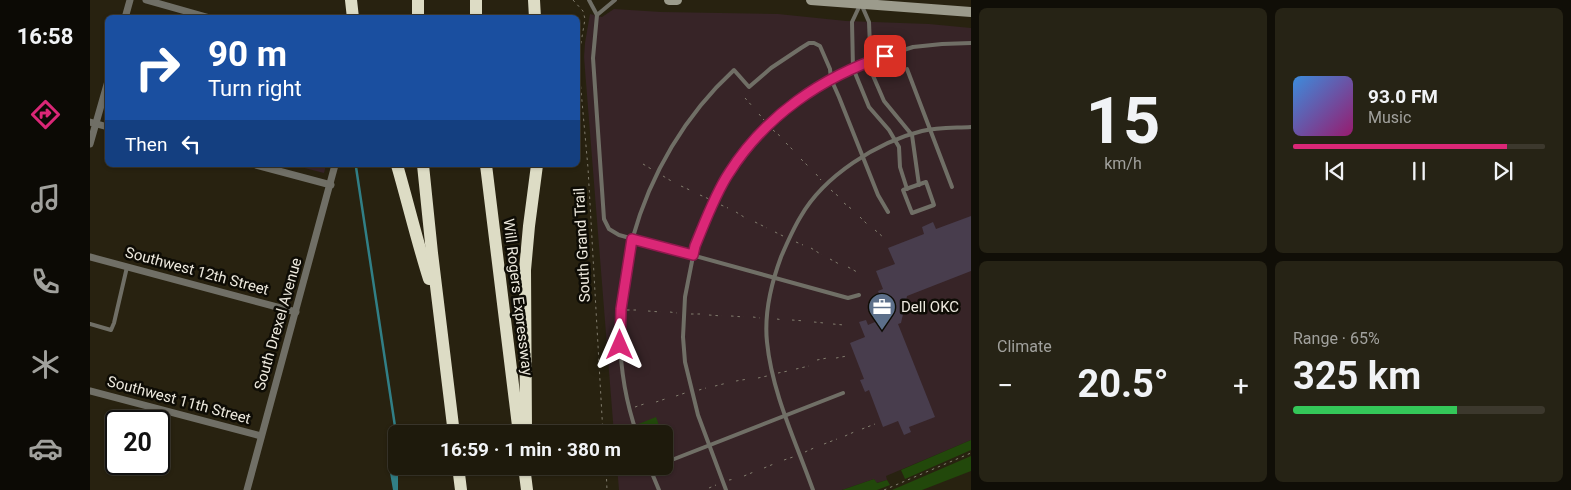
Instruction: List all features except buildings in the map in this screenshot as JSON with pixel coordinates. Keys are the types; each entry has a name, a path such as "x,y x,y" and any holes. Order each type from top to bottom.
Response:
{"highway":[{"path":"351,0 354,15"},
{"path":"418,0 418,15"},
{"path":"476,0 476,15"},
{"path":"534,0 535,15"},
{"path":"398,167 420,252 439,308"},
{"path":"423,167 453,425"},
{"name":"Will Rogers Expressway","path":"486,167 518,425"},
{"path":"526,425 525,270 537,167"},
{"path":"459,475 461,490"}],"main road":[{"path":"669,0 677,0"},
{"path":"811,0 971,12"}],"street":[{"path":"127,15 130,0"},
{"path":"146,0 199,15"},
{"path":"90,144 93,123 105,89"},
{"path":"264,167 331,184"},
{"name":"South Drexel Avenue","path":"247,490 335,167"},
{"name":"Southwest 12th Street","path":"90,257 296,312"},
{"name":"Southwest 11th Street","path":"90,391 261,436"}],"lane":[{"path":"589,0 597,16 592,58 606,225 615,233 632,239 848,298 859,295"},
{"path":"597,16 615,0"},
{"path":"861,4 869,22 870,71 884,101 912,135 918,185"},
{"path":"861,4 852,22 853,68 869,107 889,130 899,148 900,167 907,189"},
{"path":"634,425 625,391 620,330 625,278 632,239 647,196 672,144 699,108 734,70 749,87 771,68 801,48 814,43 820,46 827,59 831,79 840,97 878,195 888,212"},
{"path":"726,490 698,415 685,362 683,338 685,297 695,246 728,174 744,151 781,112 801,97 831,79 869,61 913,47 971,43"},
{"path":"907,69 952,187"},
{"path":"813,490 772,374 767,339 768,302 774,277 788,239 813,198 847,167 863,156 895,141 930,129 971,126"},
{"path":"926,182 934,205 912,213 904,190 918,185 926,182"},
{"path":"90,324 111,330 127,267"},
{"path":"673,460 842,393"},
{"path":"653,475 659,490"}],"path":[{"name":"South Grand Trail","path":"574,0 583,11 584,19 580,48"},
{"name":"South Grand Trail","path":"580,79 588,168 602,425"},
{"path":"745,98 753,107"},
{"path":"759,114 766,122"},
{"path":"772,129 780,136"},
{"path":"786,143 795,152"},
{"path":"801,159 810,168"},
{"path":"643,164 654,171"},
{"path":"816,174 824,182"},
{"path":"662,175 673,182"},
{"path":"680,186 692,191"},
{"path":"830,189 838,196"},
{"path":"700,195 710,200"},
{"path":"844,203 854,211"},
{"path":"718,204 728,208"},
{"path":"736,212 748,218"},
{"path":"860,217 868,225"},
{"path":"756,222 767,228"},
{"path":"875,230 883,237"},
{"path":"775,232 784,237"},
{"path":"792,241 802,244"},
{"path":"811,248 822,255"},
{"path":"830,258 839,264"},
{"path":"848,267 858,272"},
{"path":"626,310 638,310"},
{"path":"648,311 661,312"},
{"path":"670,312 676,313"},
{"path":"689,314 700,314"},
{"path":"709,315 722,316"},
{"path":"731,316 744,317"},
{"path":"753,317 758,318"},
{"path":"777,319 783,320"},
{"path":"792,320 805,321"},
{"path":"814,322 824,323"},
{"path":"833,324 844,325"},
{"path":"836,358 847,356"},
{"path":"817,360 827,358"},
{"path":"796,369 809,366"},
{"path":"777,374 788,371"},
{"path":"758,378 768,376"},
{"path":"736,381 748,379"},
{"path":"715,386 727,383"},
{"path":"696,391 706,388"},
{"path":"676,396 687,393"},
{"path":"656,402 668,398"},
{"path":"635,407 647,403"},
{"path":"862,429 875,424"},
{"path":"845,436 854,432"},
{"path":"824,444 836,440"},
{"path":"804,452 816,448"},
{"path":"884,490 971,453"},
{"path":"784,460 796,455"},
{"path":"764,468 776,463"},
{"path":"744,476 756,471"},
{"path":"606,475 607,490"},
{"path":"728,481 735,479"},
{"path":"709,488 719,484"}],"shaded area":[{"path":"614,9 661,12 778,14 846,21 929,24 971,28 971,440 886,476 887,480 876,483 874,479 842,490 619,490 618,475 673,475 673,425 613,425 584,57 590,14 602,17"},
{"path":"301,167 326,167 324,173"}],"green space":[{"path":"656,417 659,425 636,425"},
{"path":"971,440 971,450 905,479 901,470"},
{"path":"971,456 971,471 922,490 892,490"},
{"path":"874,479 877,483 887,480 890,485 877,490 842,490"}],"water":[{"path":"390,475 398,475 398,490 393,490"}],"waterway":[{"path":"356,167 395,425"}],"place":[{"name":"Dell OKC","path":"882,331"}],"route":[{"path":"620,345 621,309 632,239 693,255 714,202 728,174 744,151 781,112 801,97 831,79 869,61 885,56"}]}
